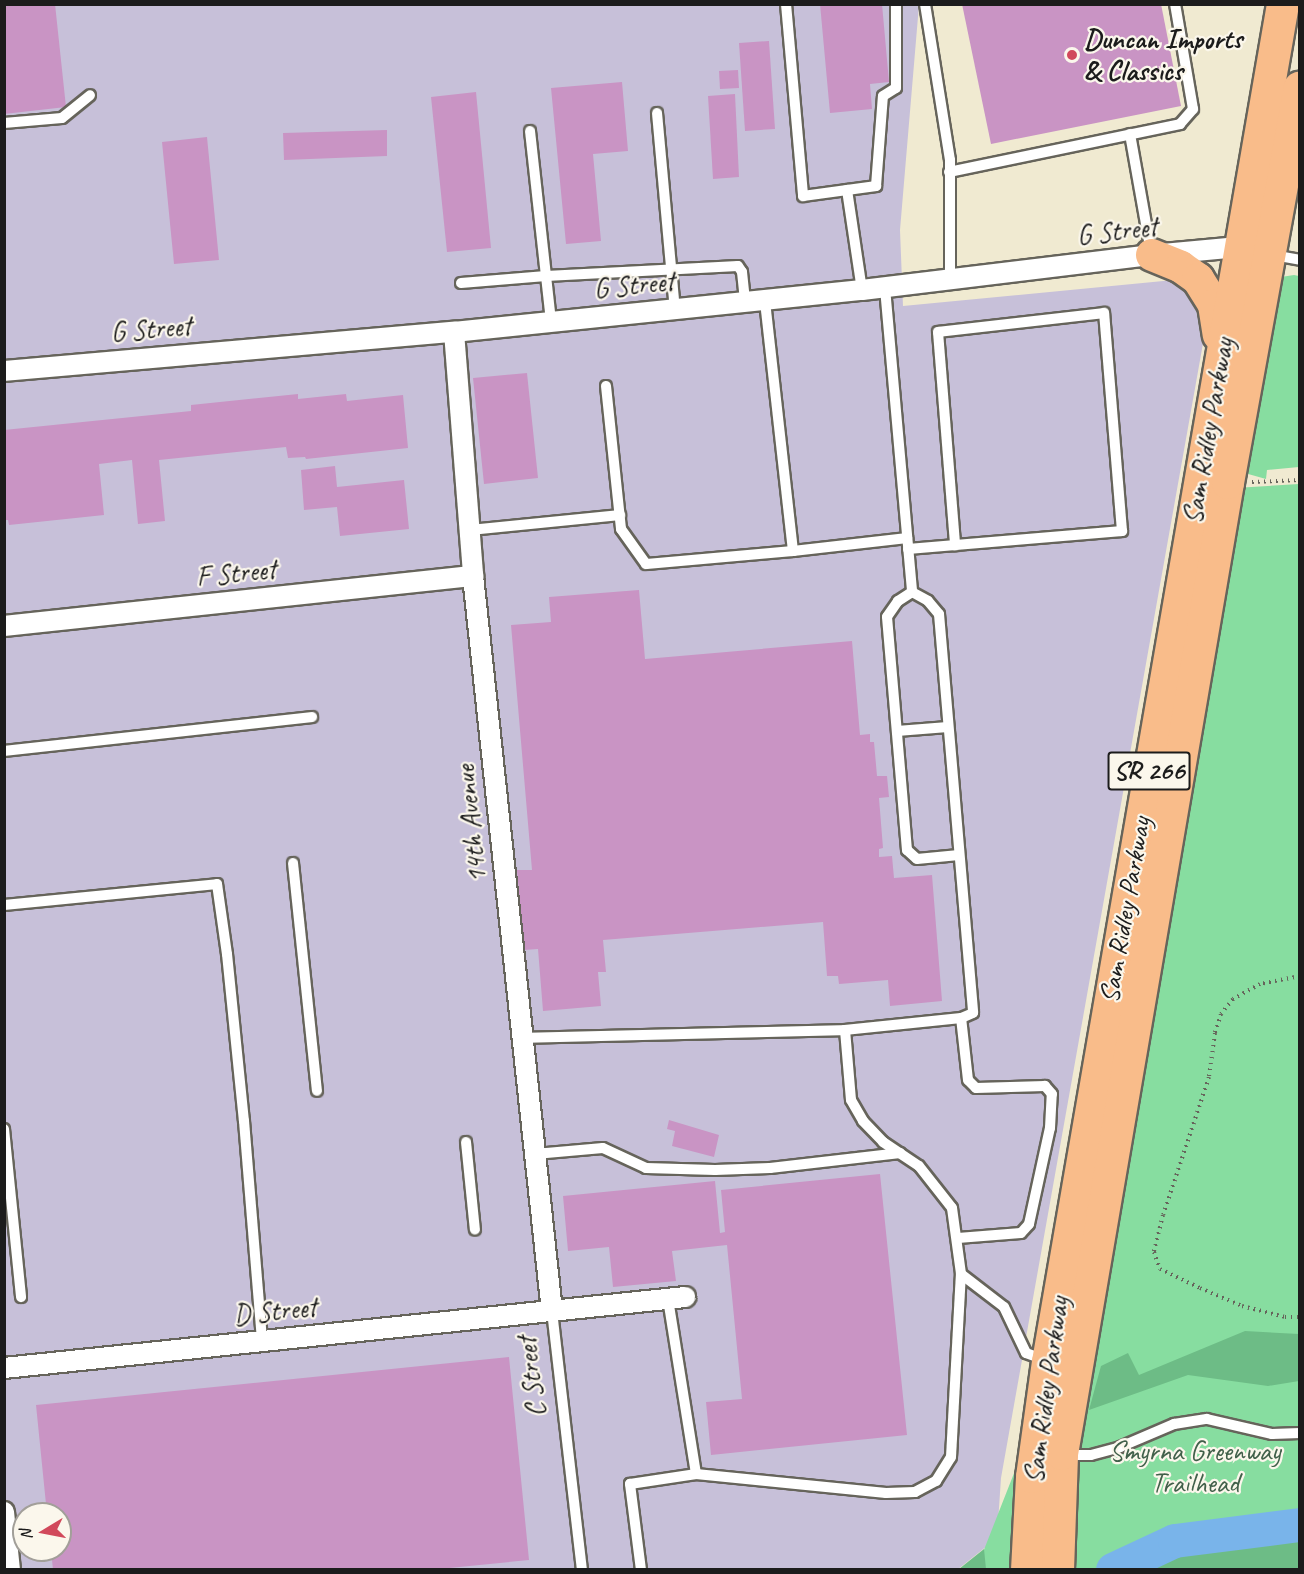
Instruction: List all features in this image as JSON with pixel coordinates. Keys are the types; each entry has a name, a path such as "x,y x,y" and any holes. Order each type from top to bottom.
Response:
{"main road":[{"name":"Sam Ridley Parkway","path":"1028,1554 1032,1477 1062,1365 1228,483 1283,4"},
{"name":"Sam Ridley Parkway","path":"1058,1569 1062,1365 1221,353 1254,250 1299,87"},
{"path":"1152,255 1181,267 1198,279 1214,304 1221,353"}],"street":[{"name":"G Street","path":"4,371 454,332 885,288 1152,255 1254,250"},
{"name":"14th Avenue","path":"454,332 473,576 552,1311"},
{"name":"F Street","path":"4,626 473,576"},
{"name":"C Street","path":"552,1311 676,1298"},
{"name":"D Street","path":"4,1368 552,1311"},
{"path":"4,1512 10,1569"}],"lane":[{"path":"786,4 804,196 876,186 883,96 896,88 896,4"},
{"path":"925,4 950,172 950,280"},
{"path":"950,172 1180,124 1193,109 1175,4"},
{"path":"4,123 62,118 90,95"},
{"path":"657,113 675,309"},
{"path":"530,131 551,322"},
{"path":"1130,134 1152,255"},
{"path":"847,190 861,290"},
{"path":"1254,250 1299,260"},
{"path":"461,283 738,266 742,272 745,302"},
{"path":"885,288 912,592"},
{"path":"765,300 792,551"},
{"path":"606,386 621,529 646,564 792,551 908,544 955,545 1122,531 1104,313 938,333 955,545"},
{"path":"470,530 620,516"},
{"path":"523,1038 844,1030 961,1018 973,1013 939,614 928,601 912,592"},
{"path":"912,592 898,601 887,617 908,850 917,858 959,855"},
{"path":"4,751 312,717"},
{"path":"897,731 948,727"},
{"path":"293,863 317,1091"},
{"path":"4,905 217,884 227,954 244,1121 262,1341"},
{"path":"958,1238 1021,1233 1029,1224 1050,1128 1052,1094 1045,1086 976,1088 968,1080 961,1018"},
{"path":"641,1569 630,1484 696,1474 886,1493 915,1492 936,1481 951,1457 961,1274 958,1238 952,1208 919,1166 883,1142 864,1121 851,1100 844,1030"},
{"path":"4,1129 21,1297"},
{"path":"466,1142 475,1230"},
{"path":"535,1154 603,1148 646,1168 715,1170 770,1168 900,1153"},
{"path":"961,1274 1004,1307 1026,1353 1062,1365"},
{"path":"676,1298 696,1474"},
{"name":"C Street","path":"552,1311 582,1569"},
{"path":"1062,1455 1091,1455 1120,1447 1174,1424 1207,1419 1272,1434 1299,1433"}],"path":[{"path":"1228,483 1299,480"},
{"path":"1299,976 1260,984 1233,999 1221,1014 1204,1098 1163,1215 1154,1252 1160,1269 1200,1288 1242,1306 1285,1317 1299,1317"}],"shaded area":[{"path":"5,5 919,5 900,230 903,306 1215,276 1001,1478 997,1538 957,1570 5,1570"}],"green space":[{"path":"1299,276 1299,467 1267,470 1266,479 1241,472 1281,277"},
{"name":"Smyrna Greenway Trailhead","path":"1299,484 1299,1569 976,1570 1064,1346 1235,488"},
{"path":"1245,1331 1299,1334 1299,1381 1268,1386 1188,1375 1089,1410 1101,1366 1128,1353 1139,1375"},
{"path":"1299,1525 1299,1569 1113,1569 1175,1541"},
{"path":"984,1549 986,1569 959,1569"}],"building":[{"path":"4,4 55,4 66,107 4,114"},
{"path":"820,4 882,4 889,82 870,84 872,109 830,113"},
{"name":"Duncan Imports & Classics","path":"962,4 1161,4 1181,106 991,144"},
{"path":"769,41 775,129 745,131 739,43"},
{"path":"738,70 739,88 720,89 719,71"},
{"path":"622,82 628,151 593,154 601,241 566,244 551,88"},
{"path":"476,92 491,248 447,252 431,97"},
{"path":"735,94 739,177 713,179 708,96"},
{"path":"387,130 387,156 284,160 283,133"},
{"path":"207,137 219,260 174,264 162,142"},
{"path":"527,373 538,478 484,484 473,378"},
{"path":"298,394 298,399 346,394 347,401 403,395 408,448 306,459 305,457 288,458 286,447 159,460 165,521 138,524 132,460 99,464 104,515 9,525 8,520 4,520 4,430 191,411 191,405"},
{"path":"335,466 337,487 404,480 409,529 340,536 337,507 304,510 301,470"},
{"path":"639,590 645,659 852,641 860,735 870,734 870,742 874,742 877,776 887,776 889,797 879,798 883,848 879,849 879,857 892,856 894,878 932,875 942,1001 890,1006 888,980 839,984 838,976 827,976 823,922 603,940 606,972 598,972 601,1006 543,1011 538,949 524,950 517,870 532,870 511,625 551,622 549,597"},
{"path":"669,1120 719,1135 714,1157 672,1146 675,1131 667,1129"},
{"path":"880,1174 907,1435 711,1455 706,1402 742,1399 727,1245 672,1251 676,1281 613,1287 609,1247 568,1251 563,1196 715,1181 720,1233 725,1232 721,1190"},
{"path":"509,1357 529,1560 429,1570 53,1570 52,1562 72,1562 72,1502 46,1502 36,1405"}],"waterway":[{"path":"1113,1570 1175,1541 1300,1525"}],"place":[{"name":"Duncan Imports & Classics","path":"1072,55"}]}
